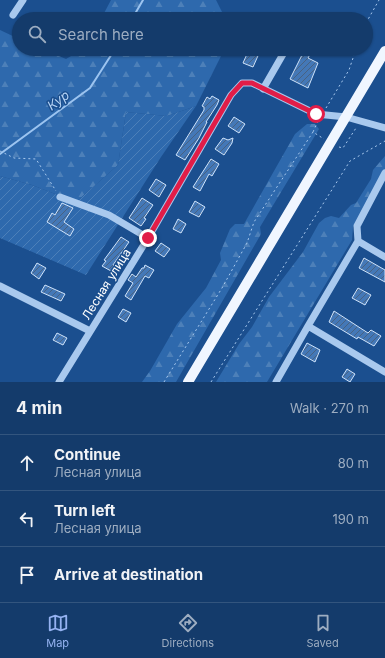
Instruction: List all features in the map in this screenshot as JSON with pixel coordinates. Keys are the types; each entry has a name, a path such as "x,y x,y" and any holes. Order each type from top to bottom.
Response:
{"main road":[{"path":"188,382 385,51"}],"street":[{"path":"15,12 23,0"},
{"path":"263,89 282,56"},
{"name":"Лесная улица","path":"59,382 148,238 231,95 242,83 252,83 316,114 346,117 385,128"},
{"path":"276,382 358,241 356,226 385,173"},
{"path":"60,197 109,215 148,238"},
{"path":"358,241 385,257"},
{"path":"0,286 90,331"},
{"path":"308,326 385,372"}],"path":[{"path":"372,12 379,0"},
{"path":"164,382 229,276 247,243 254,222 313,132"},
{"path":"211,382 350,161 385,141"},
{"path":"0,151 14,158 36,159 60,197"}],"green space":[{"path":"111,0 216,0 222,12 105,12"},
{"path":"0,30 12,36 12,56 59,56 66,59 71,56 221,56 196,106 167,116 126,112 118,165 76,202 32,185 0,176"},
{"path":"196,106 161,157 86,275 0,238 0,176 32,185 76,202 118,165 126,112 167,116"},
{"path":"307,124 315,124 319,129 260,227 261,234 176,382 142,382 177,324 206,288 221,260 220,253 230,229 235,224 244,224 295,134"},
{"path":"385,156 385,172 353,227 352,240 267,382 216,382 239,344 252,327 269,297 303,252 319,223 325,218 331,216 339,218 351,205 356,203 371,179 373,170"}],"building":[{"path":"246,56 258,56 253,67 243,63"},
{"path":"302,56 309,56 308,58 318,63 308,88 290,79"},
{"path":"212,96 219,100 217,105 185,160 176,155 204,110 204,107 202,106 207,97 210,99"},
{"path":"234,117 245,124 239,133 228,126"},
{"path":"223,138 228,140 233,138 232,143 224,155 215,149"},
{"path":"211,159 219,164 212,176 209,174 200,191 193,187"},
{"path":"156,179 166,185 159,197 149,190"},
{"path":"142,198 153,205 144,218 146,219 141,226 129,218"},
{"path":"195,201 205,207 199,217 189,212"},
{"path":"62,203 73,208 64,222 74,229 70,236 47,222 52,213 55,215"},
{"path":"178,219 186,224 181,233 173,229"},
{"path":"121,237 129,242 113,265 114,266 111,271 102,266 106,261 104,260"},
{"path":"161,243 170,249 164,257 155,251"},
{"path":"364,258 385,270 385,282 359,268"},
{"path":"37,263 46,268 39,279 31,273"},
{"path":"145,265 154,270 149,278 145,276 131,300 125,296 133,283 128,280 132,274 136,277"},
{"path":"45,285 65,294 61,301 41,292"},
{"path":"358,288 371,295 365,305 352,298"},
{"path":"123,309 131,313 126,322 118,317"},
{"path":"334,311 368,333 371,330 381,336 374,346 358,337 357,339 329,322"},
{"path":"57,333 67,338 63,345 53,340"},
{"path":"307,343 320,350 315,362 301,354"},
{"path":"347,369 355,374 350,382 342,377"}],"waterway":[{"name":"Кур","path":"136,12 143,0"},
{"name":"Кур","path":"0,154 90,88 111,56"}],"route":[{"path":"148,238 231,95 242,83 252,83 316,114"}]}
